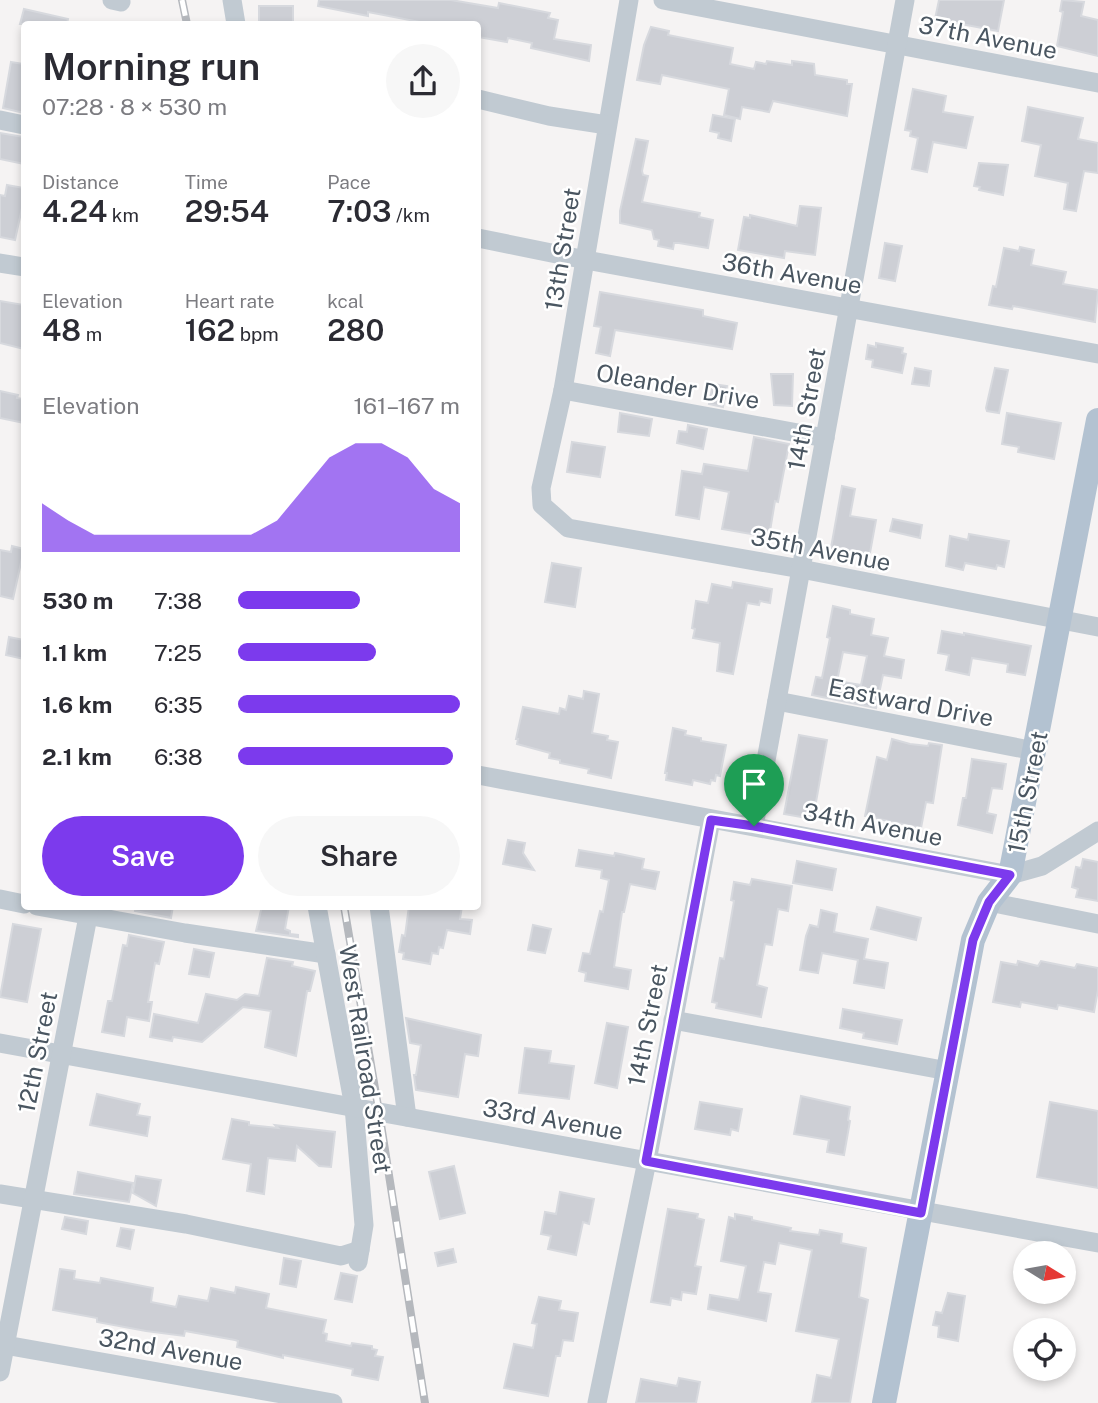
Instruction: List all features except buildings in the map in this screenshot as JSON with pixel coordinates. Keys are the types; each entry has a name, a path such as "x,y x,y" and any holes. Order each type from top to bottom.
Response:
{"main road":[{"name":"15th Street","path":"884,1403 973,940 989,902 1010,875 1098,420"}],"street":[{"path":"232,0 236,21"},
{"name":"13th Street","path":"542,505 541,488 564,390 629,0"},
{"name":"37th Avenue","path":"663,0 1098,83"},
{"name":"14th Street","path":"754,826 905,0"},
{"path":"481,100 549,116 607,125"},
{"path":"0,120 21,124"},
{"name":"36th Avenue","path":"481,239 1098,354"},
{"path":"0,262 21,266"},
{"name":"Oleander Drive","path":"564,390 825,438"},
{"name":"35th Avenue","path":"542,505 568,528 801,569 1098,627"},
{"name":"Eastward Drive","path":"777,701 1035,751"},
{"name":"34th Avenue","path":"481,776 1010,875"},
{"name":"14th Street","path":"597,1403 711,820"},
{"path":"1010,875 1042,866 1098,831"},
{"path":"0,899 21,903"},
{"path":"989,902 1098,924"},
{"name":"West Railroad Street","path":"33,1200 186,1224 341,1256 359,1256 364,1225 354,1107 318,910"},
{"name":"West Railroad Street","path":"380,910 407,1118"},
{"path":"89,911 326,954"},
{"name":"12th Street","path":"0,1372 3,1344 89,911"},
{"path":"673,1020 948,1071"},
{"name":"33rd Avenue","path":"0,1043 921,1213 1098,1243"},
{"path":"0,1194 33,1200"},
{"name":"32nd Avenue","path":"3,1344 333,1403"}],"railway":[{"path":"182,0 186,21"},
{"path":"345,910 425,1403"}],"route":[{"path":"711,820 754,826 1010,875 989,902 973,940 921,1213 646,1161 711,820"}]}
